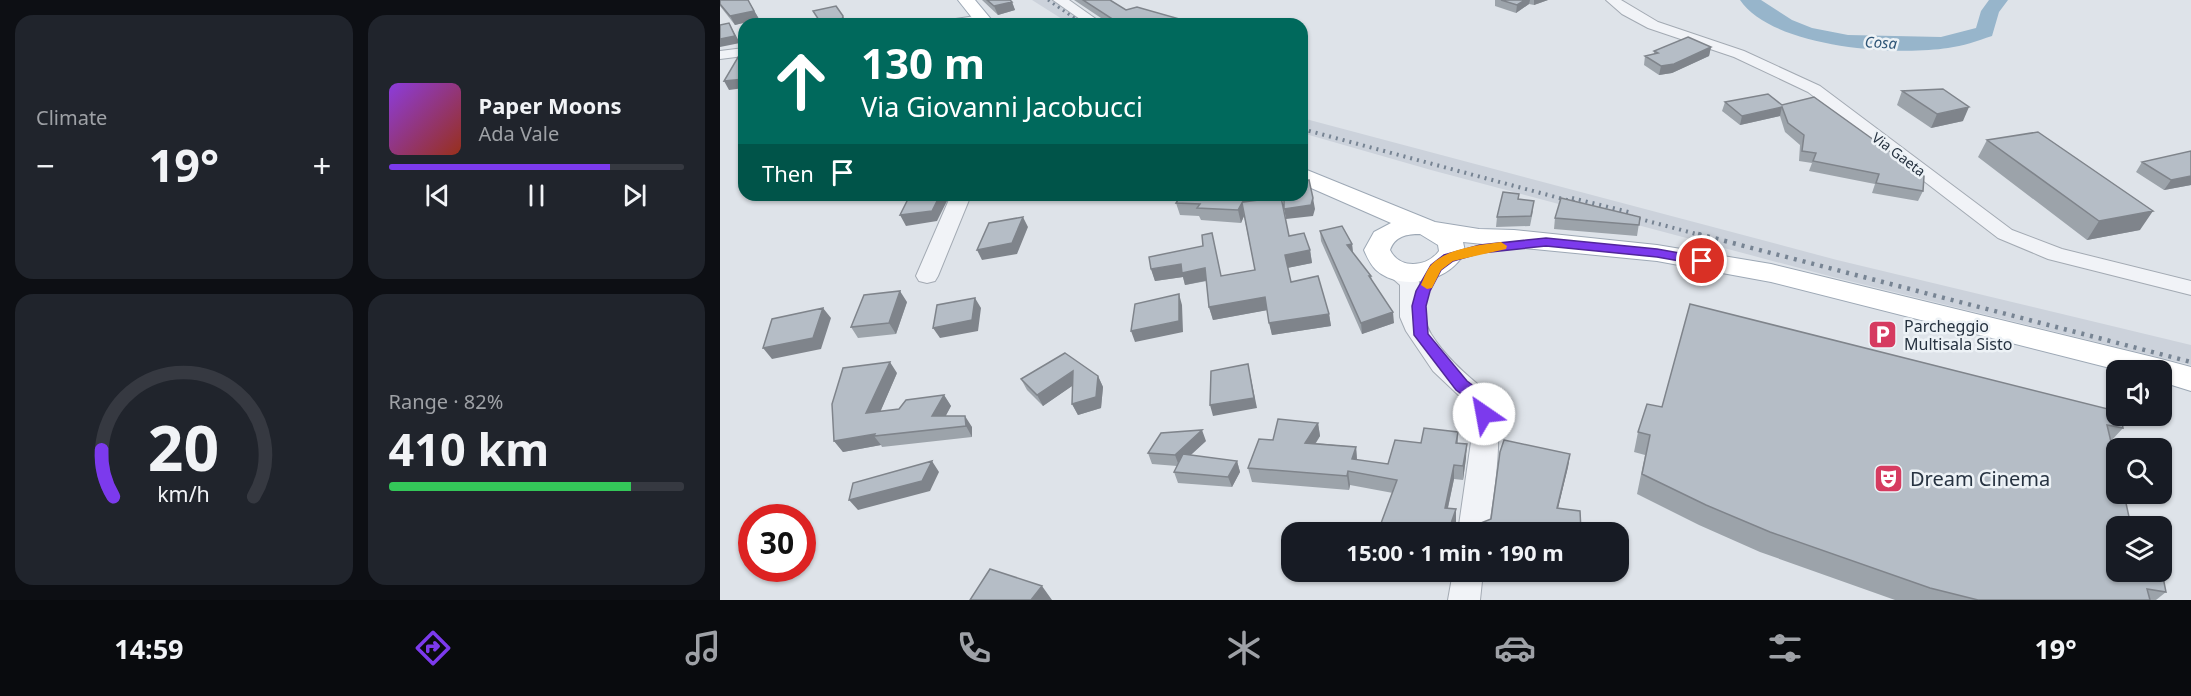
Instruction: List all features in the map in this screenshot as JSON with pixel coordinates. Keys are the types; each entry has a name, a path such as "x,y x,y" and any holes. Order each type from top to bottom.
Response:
{"main road":[{"path":"966,0 981,18"},
{"path":"1308,178 1444,234 1452,245 1442,263"},
{"path":"1326,186 1349,208 1385,259 1415,272 1480,249 1546,242"},
{"path":"1385,259 1378,243 1390,232 1428,228 1479,237 1657,253 1771,273 2117,360"},
{"path":"2172,374 2191,379"}],"street":[{"path":"1060,0 1087,18"},
{"name":"Via Gaeta","path":"1613,0 1627,11 1653,25 1738,54 1814,89 2005,234 2055,254 2191,288"},
{"path":"720,55 738,53"},
{"path":"927,276 958,201"},
{"path":"1385,259 1408,279 1413,288 1412,318 1421,335 1462,386 1481,401 1486,428 1474,522"},
{"path":"1421,335 1419,306 1423,291 1442,263"},
{"path":"1464,600 1467,582"}],"shaded area":[{"path":"1032,0 1056,0 1082,18 1060,18"},
{"path":"1308,120 1837,260 2191,345 2191,365 1833,277 1431,170 1308,135"}],"building":[{"path":"720,0 748,0 754,11 730,16 720,4"},
{"path":"987,0 1010,0 1012,2 994,6"},
{"path":"1083,0 1110,0 1126,10 1137,7 1176,18 1111,18"},
{"path":"1501,0 1525,0 1517,5"},
{"path":"836,6 843,16 842,18 818,18 813,11"},
{"path":"729,23 735,36 720,39 720,25"},
{"path":"1688,37 1711,47 1674,64 1661,66 1645,56 1658,53 1654,51"},
{"path":"738,57 738,80 724,81"},
{"path":"1943,89 1969,107 1937,114 1902,91"},
{"path":"1768,94 1782,105 1814,97 1924,176 1923,191 1876,183 1879,174 1813,161 1816,153 1802,151 1804,135 1788,123 1782,107 1742,116 1725,102"},
{"path":"2038,132 2153,211 2099,221 1987,140"},
{"path":"2191,151 2191,176 2171,180 2142,162"},
{"path":"1308,180 1313,198 1311,205 1284,209 1284,201 1308,201"},
{"path":"1503,192 1519,194 1518,199 1534,201 1531,216 1497,217"},
{"path":"1561,198 1640,217 1639,225 1555,218"},
{"path":"907,201 937,201 932,211 900,215"},
{"path":"1177,201 1282,201 1289,236 1304,233 1310,250 1285,255 1291,282 1318,276 1329,314 1269,323 1265,297 1209,307 1205,268 1182,273 1181,264 1151,269 1149,257 1203,246 1202,235 1212,233 1221,276 1255,270 1242,203 1238,210 1197,208 1200,204 1176,203"},
{"path":"1023,217 1012,243 977,250 989,223"},
{"path":"1342,226 1352,244 1347,245 1371,276 1369,276 1393,312 1361,323 1320,231"},
{"path":"900,291 889,323 851,327 864,295"},
{"path":"1179,294 1179,321 1131,331 1135,304"},
{"path":"975,298 972,320 933,328 937,305"},
{"path":"1690,304 2106,408 2106,426 2110,438 2106,438 2106,504 2126,504 2129,516 2106,516 2106,582 2164,582 2166,592 2147,589 2150,600 1978,600 1930,588 1770,532 1706,505 1642,474 1650,435 1638,432 1647,404 1662,407"},
{"path":"823,308 813,338 763,348 772,319"},
{"path":"1065,353 1098,376 1096,397 1072,404 1073,371 1037,395 1021,379"},
{"path":"890,362 866,413 899,409 906,400 944,395 932,416 965,416 966,426 874,436 875,434 834,441 832,404 843,368"},
{"path":"1248,364 1254,398 1210,405 1211,371"},
{"path":"1278,419 1318,423 1305,443 1356,447 1352,459 1388,464 1395,440 1421,443 1424,428 1458,432 1456,443 1467,444 1463,466 1454,465 1445,508 1456,509 1451,522 1381,522 1397,480 1348,471 1347,476 1248,468 1259,439 1273,440"},
{"path":"1202,430 1175,455 1148,453 1161,433"},
{"path":"1504,440 1570,454 1557,508 1580,511 1581,522 1484,522 1491,519 1500,452"},
{"path":"1183,454 1237,461 1228,477 1174,472"},
{"path":"932,461 922,481 849,500 853,483"},
{"path":"990,569 1042,586 1031,600 970,600"}],"waterway":[{"name":"Cosa","path":"1749,0 1785,24 1805,32 1870,43 1945,43 1985,32 1990,11 1999,0"}],"railway":[{"path":"1048,0 1074,18"},
{"path":"1308,131 1578,203"},
{"path":"1572,198 1633,213"},
{"path":"1625,215 1704,236"},
{"path":"1698,234 2191,362"}],"slow traffic":[{"path":"1427,285 1436,268 1449,258 1501,246"}],"place":[{"name":"Parcheggio Multisala Sisto","path":"1883,335"},
{"name":"Dream Cinema","path":"1889,478"}],"route":[{"path":"1484,414 1481,401 1462,386 1421,335 1419,306 1423,291 1436,268 1449,258 1480,249 1546,242 1657,253 1702,261"}]}
